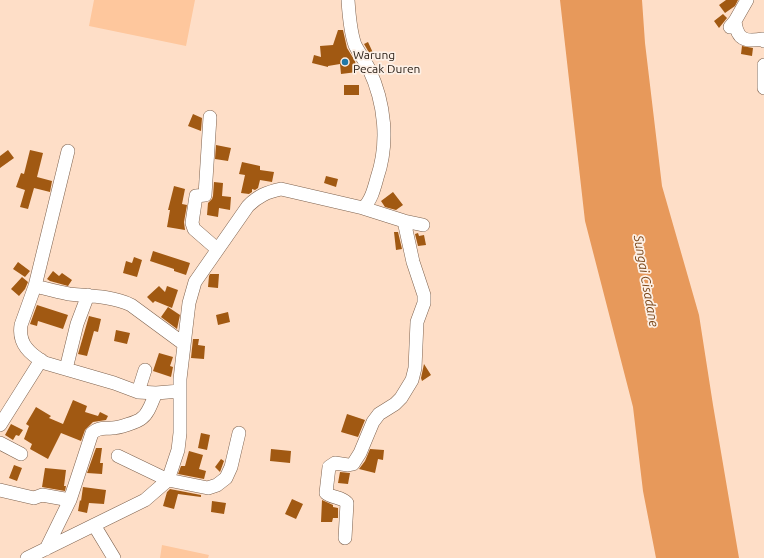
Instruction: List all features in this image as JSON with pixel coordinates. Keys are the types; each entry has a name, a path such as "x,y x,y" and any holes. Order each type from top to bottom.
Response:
{"street":[{"path":"348,0 351,29 356,47 369,69 381,100 385,134 381,166 368,204 363,208"},
{"path":"747,0 731,26 744,40 750,41 764,39"},
{"path":"764,65 764,88"},
{"path":"210,117 205,195 196,196 192,223 194,229 217,249"},
{"path":"68,152 35,286 21,325 21,340 26,349 45,363 114,383 138,392 156,393 180,391"},
{"path":"27,558 146,500 168,480 174,466 180,433 180,391 184,344 189,303 194,282 248,206 256,199 268,192 281,189 363,208 404,221 423,225"},
{"path":"345,538 347,503 344,500 329,496 326,493 329,467 335,463 353,464 357,459 373,422 379,414 395,404 401,398 412,380 415,368 416,322 424,303 424,295 413,262 404,221"},
{"path":"35,286 59,292 124,301 184,344"},
{"path":"66,369 77,324 88,295"},
{"path":"0,425 40,360"},
{"path":"138,392 145,370"},
{"path":"46,549 70,500 92,433 96,429 113,428 142,418 156,393"},
{"path":"118,456 168,480 208,488 217,485 226,478 231,467 238,434"},
{"path":"0,444 21,454"},
{"path":"0,490 34,498 42,495 70,500"},
{"path":"94,525 114,558"}],"shaded area":[{"path":"94,0 195,0 186,46 89,26"},
{"path":"162,545 209,555 208,558 160,558"}],"water":[{"name":"Sungai Cisadane","path":"560,0 642,0 645,43 662,186 699,315 739,558 656,558 643,491 633,407 585,221"}],"building":[{"path":"726,0 738,0 735,6 725,13 719,5"},
{"path":"723,14 727,18 719,28 714,21"},
{"path":"338,30 343,30 347,48 355,61 357,72 341,74 340,64 328,67 312,63 314,55 321,57 320,46 333,45"},
{"path":"368,42 374,55 371,56 364,44"},
{"path":"742,46 753,48 752,56 741,54"},
{"path":"344,85 359,85 359,95 344,95"},
{"path":"193,114 202,118 201,131 188,126"},
{"path":"216,145 231,148 228,161 215,159"},
{"path":"8,150 14,158 0,168 0,156"},
{"path":"30,150 43,153 37,177 52,181 50,192 34,188 28,209 20,207 25,190 16,187 21,173 24,174"},
{"path":"242,162 260,166 260,170 274,172 272,182 260,180 258,188 255,190 252,189 252,192 249,194 241,193 245,175 239,174"},
{"path":"326,176 338,179 336,187 324,183"},
{"path":"214,182 223,183 222,196 231,197 230,210 219,208 218,217 207,215 208,203 213,196"},
{"path":"174,186 185,189 182,204 187,205 184,222 185,230 167,227 170,210 168,210"},
{"path":"393,192 403,205 396,210 385,207 381,201"},
{"path":"394,232 398,232 402,249 396,250"},
{"path":"418,233 419,236 424,235 426,245 418,246 415,234"},
{"path":"153,251 190,263 186,275 174,271 174,269 150,261"},
{"path":"134,257 142,260 137,277 123,273 126,261 132,263"},
{"path":"18,262 30,271 25,277 13,269"},
{"path":"53,271 59,276 62,273 72,280 68,286 47,279"},
{"path":"210,274 219,274 218,288 208,287"},
{"path":"22,277 28,282 25,289 19,296 11,289"},
{"path":"159,286 165,292 167,286 178,290 172,308 155,301 153,303 147,297"},
{"path":"37,305 68,315 63,329 38,321 37,326 30,324"},
{"path":"168,307 180,315 177,329 161,317"},
{"path":"228,312 230,322 218,325 216,315"},
{"path":"89,316 101,319 98,332 94,331 87,356 78,354"},
{"path":"116,330 130,333 127,344 114,341"},
{"path":"193,339 199,339 198,345 205,346 204,359 191,358"},
{"path":"159,353 173,357 170,366 173,367 171,377 153,371"},
{"path":"424,364 431,375 422,381 421,378"},
{"path":"73,400 87,406 85,412 98,416 100,412 108,416 106,420 93,422 85,430 81,441 61,433 48,459 30,449 32,444 24,439 29,426 26,424 36,407 51,416 49,418 63,424"},
{"path":"347,414 365,420 358,437 341,432"},
{"path":"11,424 23,430 19,436 16,435 13,440 5,435"},
{"path":"201,433 210,435 207,450 198,448"},
{"path":"96,448 102,448 100,463 103,463 102,474 87,473"},
{"path":"271,449 291,451 290,463 270,461"},
{"path":"370,449 384,450 383,460 378,459 375,473 359,469 365,461"},
{"path":"189,451 203,455 199,469 206,471 204,479 178,474 181,466 185,466"},
{"path":"221,459 224,461 220,472 215,467"},
{"path":"14,465 22,468 17,481 9,478"},
{"path":"45,468 66,470 64,486 66,486 65,491 42,487"},
{"path":"340,472 350,473 348,484 338,483"},
{"path":"83,487 106,490 104,504 89,503 87,513 78,511"},
{"path":"170,489 201,495 201,497 178,494 174,509 163,506 167,492"},
{"path":"292,499 303,504 296,519 285,514"},
{"path":"322,500 333,505 333,507 338,508 338,518 333,518 332,522 321,522"},
{"path":"212,501 226,503 224,514 211,512"}],"place":[{"name":"Warung Pecak Duren","path":"345,62"}]}
